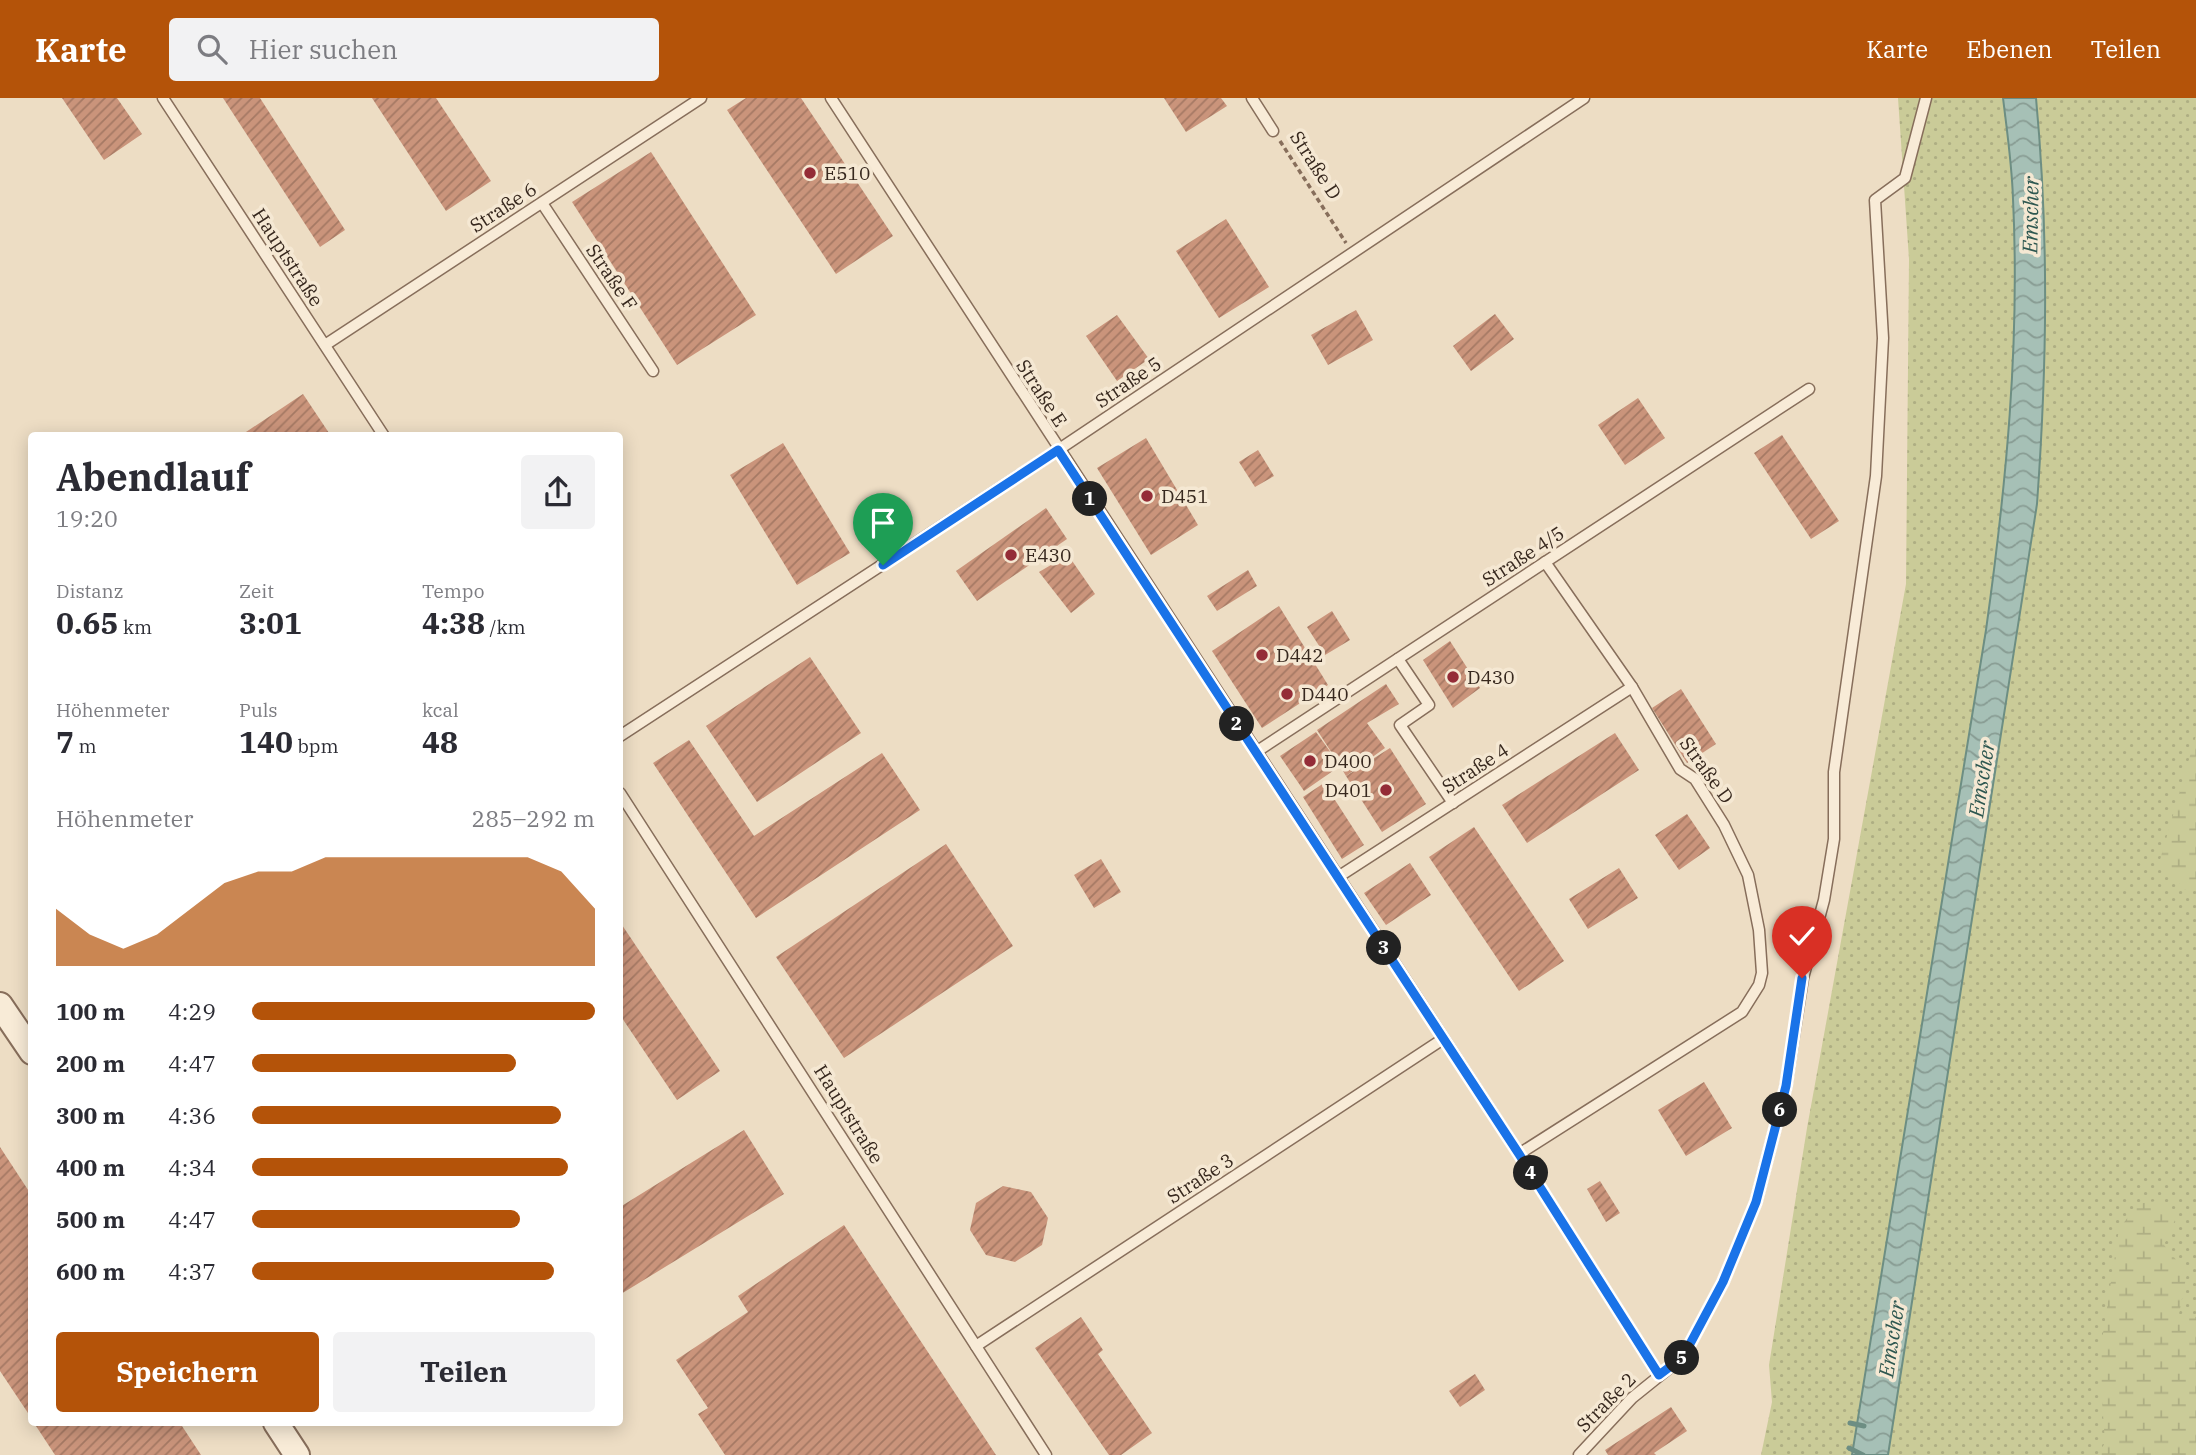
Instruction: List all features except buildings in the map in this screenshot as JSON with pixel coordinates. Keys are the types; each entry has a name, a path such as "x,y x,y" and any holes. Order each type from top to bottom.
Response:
{"street":[{"path":"0,1005 28,1046"},
{"path":"278,1426 296,1455"}],"lane":[{"name":"Hauptstraße","path":"163,98 381,432"},
{"name":"Straße 6","path":"325,345 701,98"},
{"name":"Straße E","path":"831,98 1519,1154 1659,1375"},
{"name":"Straße D","path":"1252,98 1273,131"},
{"name":"Straße 5","path":"623,734 1058,450 1584,98"},
{"name":"Straße 2","path":"1581,1454 1659,1375 1683,1357 1723,1282 1756,1202 1786,1086 1802,978 1824,900 1834,839 1834,772 1876,476 1883,338 1875,200 1906,178 1926,98"},
{"name":"Straße F","path":"542,203 653,371"},
{"name":"Straße 4/5","path":"1255,752 1809,389"},
{"name":"Straße D","path":"1519,1154 1742,1012 1759,985 1762,973 1759,929 1748,875 1724,825 1695,779 1680,769 1632,687 1545,562"},
{"path":"1398,659 1429,705 1401,725 1453,803"},
{"name":"Straße 4","path":"1338,877 1632,687"},
{"name":"Hauptstraße","path":"623,798 1046,1455"},
{"name":"Straße 3","path":"976,1346 1443,1039"}],"path":[{"name":"Straße D","path":"1273,131 1352,252"}],"green space":[{"path":"1898,98 2196,98 2196,1455 1761,1455 1772,1402 1769,1365 1807,1128 1906,584 1909,259"},
{"path":"2196,735 2196,889 2185,890 2160,860"},
{"path":"2163,1200 2175,1220 2164,1245 2187,1273 2179,1314 2196,1317 2196,1455 2099,1455 2105,1442 2099,1360 2119,1229 2138,1204"}],"water":[{"name":"Emscher","path":"2003,98 2036,98 2045,251 2043,401 2037,504 1888,1455 1852,1455 1986,630 2000,523 2010,415 2015,307 2012,186"}],"waterway":[{"path":"1850,1423 1864,1426"},
{"path":"1849,1448 1863,1455"}],"place":[{"name":"E510","path":"810,173"},
{"name":"D451","path":"1147,496"},
{"name":"E430","path":"1011,555"},
{"name":"D442","path":"1262,655"},
{"name":"D430","path":"1453,677"},
{"name":"D440","path":"1287,694"},
{"name":"D400","path":"1310,761"},
{"name":"D401","path":"1386,790"}],"route":[{"path":"883,565 1058,450 1519,1154 1659,1375 1683,1357 1723,1282 1756,1202 1786,1086 1802,978"}]}
